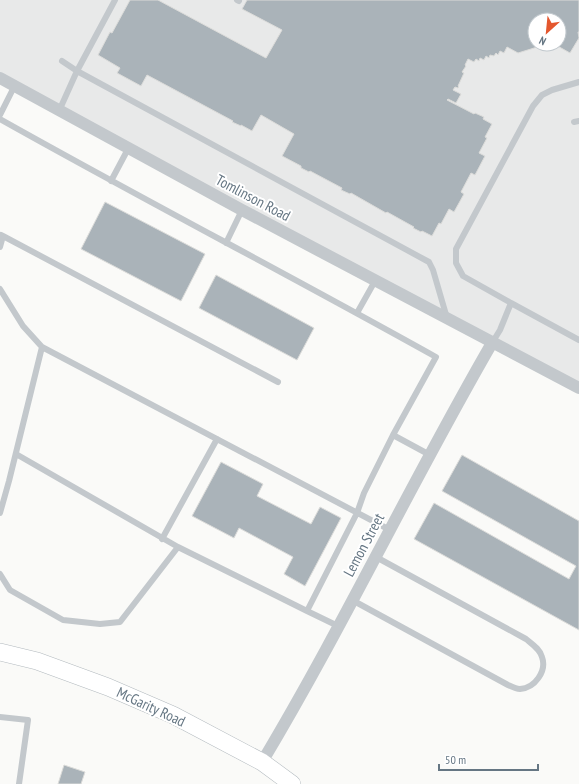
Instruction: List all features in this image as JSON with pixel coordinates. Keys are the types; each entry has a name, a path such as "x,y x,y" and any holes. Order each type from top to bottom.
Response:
{"street":[{"name":"Tomlinson Road","path":"0,78 128,149 579,388"},
{"name":"Lemon Street","path":"262,762 376,557 465,390 492,343"},
{"name":"McGarity Road","path":"0,652 37,661 108,687 173,715 262,762 292,784"}],"lane":[{"path":"59,111 77,71 115,0"},
{"path":"62,61 77,71 429,262 433,270 448,319"},
{"path":"579,82 552,90 542,95 533,106 456,249 456,263 463,276 579,340"},
{"path":"0,115 14,87"},
{"path":"0,119 111,182 357,313 436,357 393,435 364,493 357,513 307,611"},
{"path":"111,182 128,149"},
{"path":"226,243 242,210"},
{"path":"0,247 2,235 278,382"},
{"path":"357,313 375,281"},
{"path":"0,289 23,326 42,347 390,530"},
{"path":"492,343 500,330 511,303"},
{"path":"0,513 42,347"},
{"path":"393,435 430,455"},
{"path":"162,539 217,439"},
{"path":"16,454 178,548 338,626"},
{"path":"0,574 10,590 63,620 100,624 120,622 178,548"},
{"path":"352,600 508,685 520,689 529,687 538,679 543,668 542,657 537,648 526,638 376,557"},
{"path":"0,717 28,720 19,784"}],"shaded area":[{"path":"0,0 579,0 579,388 0,75"}],"building":[{"path":"130,0 158,0 266,58 282,30 242,9 247,0 579,0 579,38 570,53 567,51 567,12 527,12 527,50 518,53 507,47 504,53 500,51 498,55 496,53 494,56 490,55 489,58 486,56 484,60 480,58 479,61 476,59 474,62 468,59 462,72 464,73 458,86 459,87 455,87 453,90 461,94 456,103 448,99 447,100 474,114 475,113 484,117 483,119 492,124 479,153 485,156 475,175 471,173 461,192 464,194 454,212 449,209 441,224 439,223 432,236 413,228 414,227 351,193 350,194 341,190 342,188 310,171 309,172 301,168 301,166 282,156 294,134 261,115 252,131 232,122 233,121 147,75 141,86 117,73 120,68 98,55 110,32 112,33"},
{"path":"105,202 205,254 181,301 81,249"},
{"path":"216,275 314,328 297,360 199,308"},
{"path":"462,455 579,521 579,630 414,539 434,503 569,579 576,566 442,491"},
{"path":"221,462 263,484 257,496 311,524 320,507 341,518 305,586 284,574 293,557 239,528 234,538 192,516"},
{"path":"64,765 85,772 81,784 58,784"}]}
